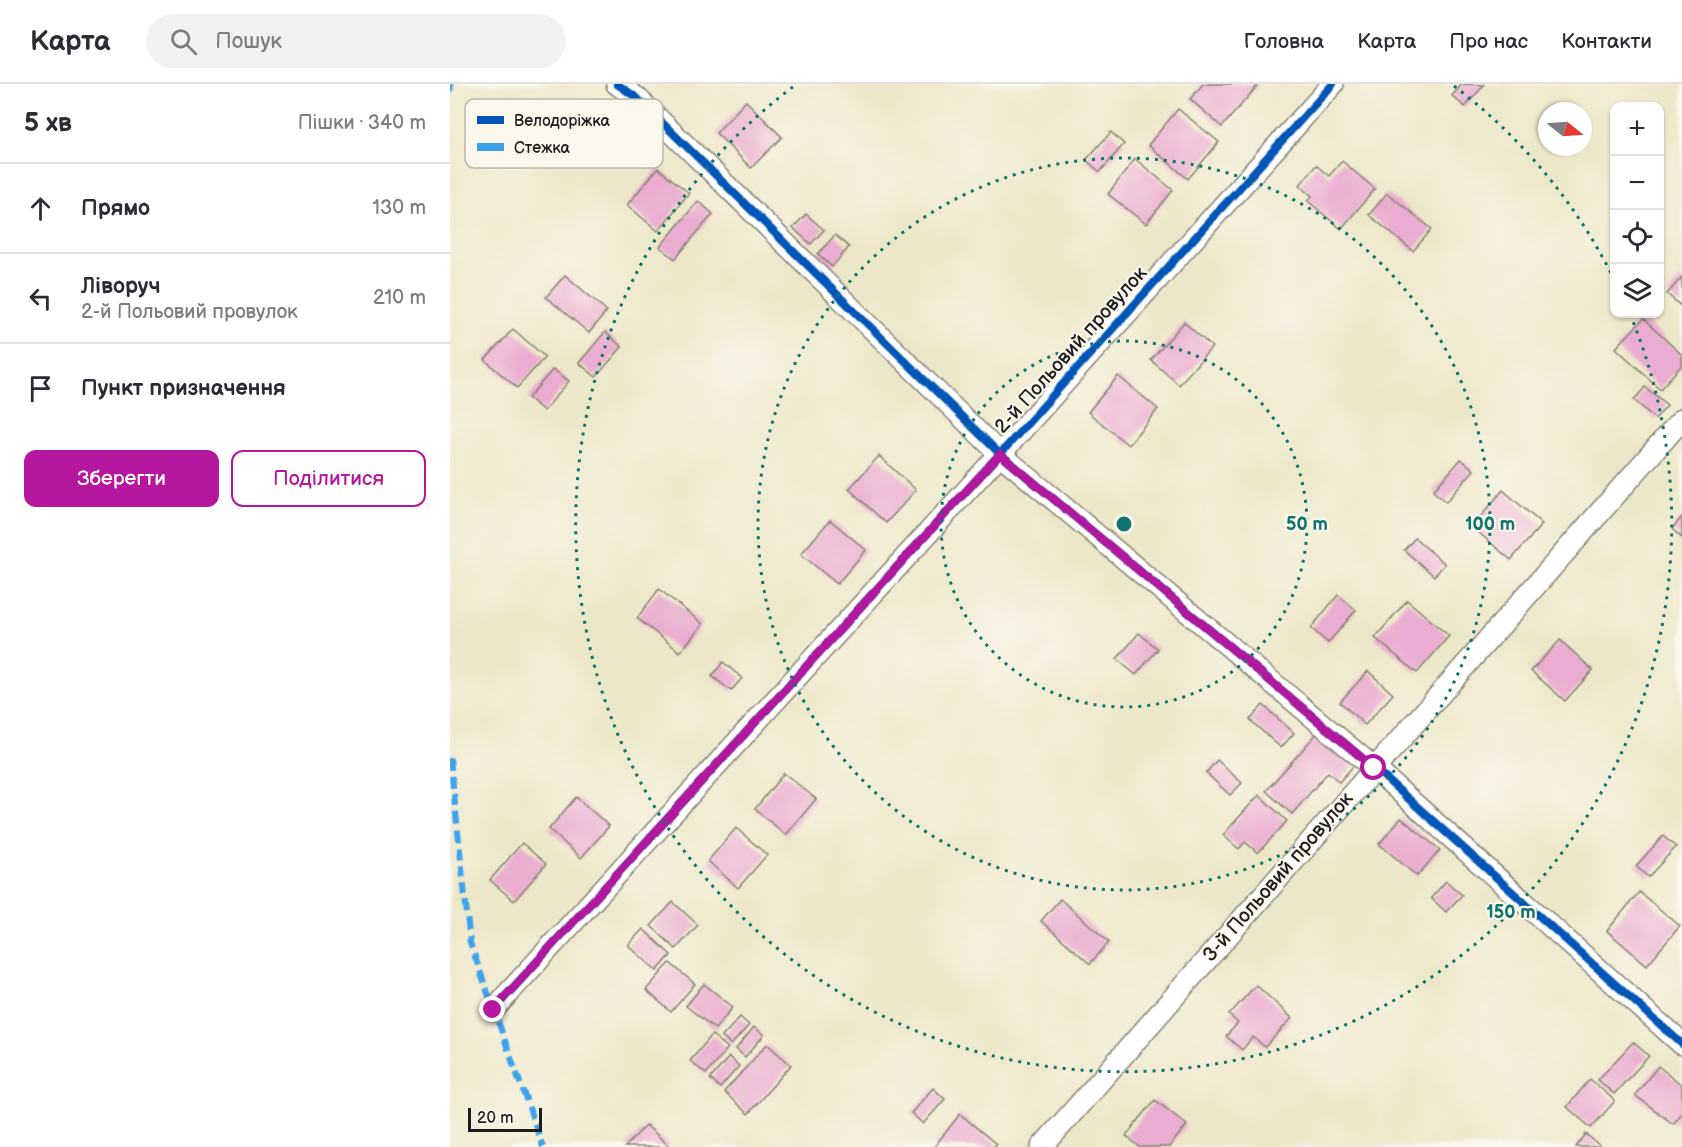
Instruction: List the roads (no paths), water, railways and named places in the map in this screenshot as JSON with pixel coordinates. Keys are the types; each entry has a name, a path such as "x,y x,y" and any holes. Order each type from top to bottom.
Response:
{"street":[{"path":"617,84 643,91"},
{"name":"2-й Польовий провулок","path":"493,1010 1000,454 1333,84"},
{"path":"663,111 1000,454 1374,768 1682,1044"},
{"name":"3-й Польовий провулок","path":"1042,1147 1682,419"}]}
